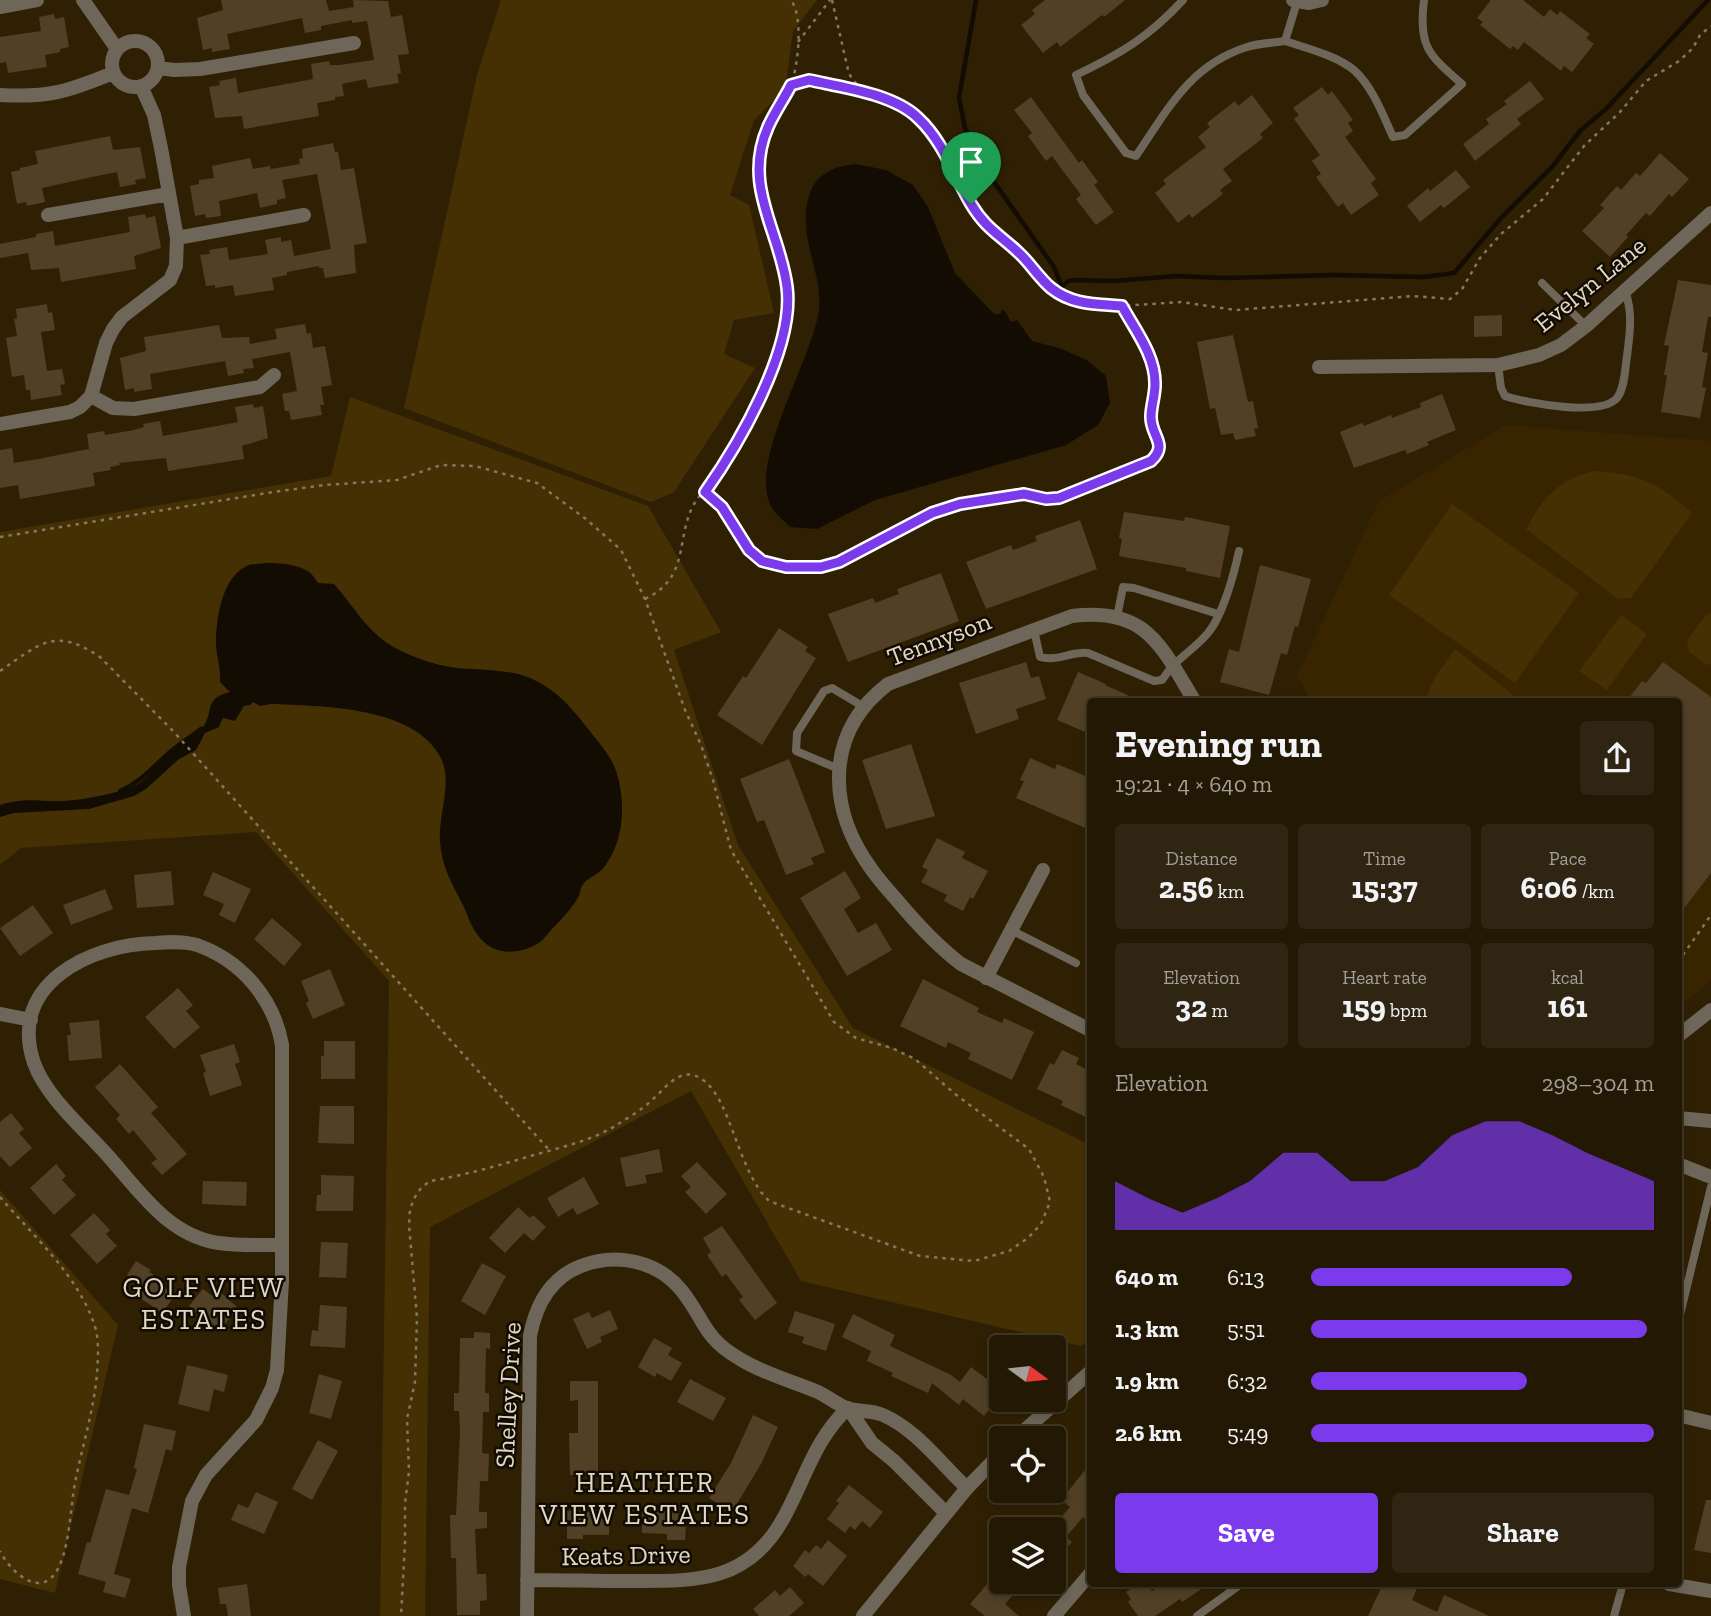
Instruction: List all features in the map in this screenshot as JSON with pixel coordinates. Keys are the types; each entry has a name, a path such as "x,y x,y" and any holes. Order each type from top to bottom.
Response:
{"street":[{"path":"0,7 37,0"},
{"path":"83,0 117,49"},
{"path":"1295,1 1309,3 1322,0"},
{"path":"132,41 148,45 154,51 158,68 149,82 141,86 125,85 113,73 113,56 117,49 132,41"},
{"path":"158,68 200,69 354,43"},
{"path":"0,95 31,97 54,94 113,73"},
{"path":"0,424 70,412 80,407 91,396 106,343 113,329 122,317 170,280 176,266 177,238 154,115 141,86"},
{"path":"48,215 169,194"},
{"name":"Evelyn Lane","path":"1319,367 1498,365 1539,355 1561,345 1586,326 1711,213"},
{"path":"177,238 304,215"},
{"path":"91,396 113,408 134,409 260,387 274,376"},
{"name":"Tennyson","path":"1087,1028 961,964 929,938 871,869 841,808 839,769 848,734 864,707 880,690 898,678 1072,616 1099,613 1130,621 1153,637 1193,698"},
{"path":"986,978 1043,870"},
{"path":"184,1616 179,1567 192,1500 206,1475 256,1420 278,1370 282,1245 282,1045 275,1017 264,996 245,975 209,951 189,943 125,945 82,959 58,974 49,982 31,1020 30,1048 33,1061 48,1089 170,1222 186,1234 217,1243 282,1245"},
{"path":"1682,1033 1711,1010"},
{"path":"1,1014 31,1020"},
{"path":"1682,1118 1711,1121"},
{"path":"1682,1166 1711,1177"},
{"name":"Shelley Drive","path":"527,1616 530,1336 538,1305 549,1288 570,1271 587,1264 627,1259 645,1264 672,1280 683,1292 701,1324 720,1347 742,1361 821,1393 848,1408 882,1414 919,1440 967,1488"},
{"path":"1029,1426 1087,1375"},
{"name":"Shelley Drive","path":"848,1408 872,1443 946,1513"},
{"name":"Keats Drive","path":"527,1580 691,1581 726,1572 755,1554 771,1538 783,1519 820,1441 832,1423 848,1408"},
{"path":"1682,1416 1711,1423"},
{"path":"863,1616 946,1513 989,1465"},
{"path":"1054,1616 1087,1578"},
{"path":"1682,1586 1711,1591"}],"lane":[{"path":"1183,0 1161,24 1123,52 1076,75 1083,95 1126,153 1136,156 1182,90 1211,62 1249,46 1285,41 1323,54 1355,71 1375,99 1393,137 1405,135 1462,84 1433,58 1422,35 1424,0"},
{"path":"1285,41 1295,1"},
{"path":"1542,283 1586,326"},
{"path":"1498,365 1501,388 1505,396 1518,400 1585,407 1601,407 1611,402 1618,396 1624,374 1630,332 1630,305 1625,291"},
{"path":"1034,630 1040,657 1048,659 1080,652 1088,653 1154,681 1162,680 1172,664 1209,632 1231,587 1239,551"},
{"path":"1117,617 1123,587 1218,614"},
{"path":"839,769 796,751 797,733 824,691 832,688 864,707"},
{"path":"1011,930 1076,962"},
{"path":"1682,1307 1711,1187"},
{"path":"1196,1616 1237,1587"},
{"path":"1614,1616 1622,1587"}],"path":[{"path":"645,599 659,593 677,566 694,505 740,438 766,385 787,316 788,289 759,188 759,166 768,127 791,85 799,24 791,0"},
{"path":"798,42 831,0"},
{"path":"831,0 849,74 860,90"},
{"path":"791,85 809,80 860,90 885,99 917,116 936,138 971,204 986,226 1018,252 1051,288 1083,304 1122,306 1181,302 1236,310 1413,296 1450,299 1462,289 1480,258 1501,234 1543,199 1584,146 1620,112 1646,80 1679,61 1711,26"},
{"path":"705,492 722,507 749,550 762,561 786,567 821,567 839,562 932,513 960,504 1024,494 1046,499 1059,498 1151,461 1158,454 1160,446 1151,419 1155,383 1150,357 1122,306"},
{"path":"0,537 273,492 397,480 441,465 455,464 499,472 537,483 586,519 621,550 645,599 713,780 731,850 834,1023 856,1038 892,1048 915,1059 955,1094 1029,1149 1044,1177 1050,1202 1041,1224 1028,1238 1009,1251 974,1261 920,1256 769,1201 743,1161 712,1088 701,1078 684,1075 667,1082 650,1102 612,1128 573,1145 430,1181 421,1188 410,1209 409,1242 417,1318 415,1382 407,1419 410,1472 405,1503 401,1616"},
{"path":"0,671 47,641 57,639 100,657 173,731 550,1151"},
{"path":"1682,956 1711,915"},
{"path":"0,1197 72,1280 95,1328 98,1344 97,1375 65,1544 56,1573 48,1581 28,1581 5,1562 0,1551"}],"shaded area":[{"path":"501,0 817,0 793,31 785,90 754,120 730,195 749,205 774,313 734,320 724,354 755,368 674,492 651,502 404,408 477,75"},
{"path":"856,164 886,170 913,185 928,207 955,273 994,314 1000,314 1002,310 1011,322 1017,320 1032,341 1062,349 1088,361 1106,376 1110,403 1098,425 1066,445 875,500 817,529 790,527 772,508 766,489 774,439 814,330 819,309 817,281 807,237 806,208 817,180 835,169"},
{"path":"350,397 648,506 721,632 674,650 738,845 853,1028 1087,1144 1087,1342 1081,1346 1066,1343 1066,1335 1034,1335 801,1281 691,1091 430,1227 425,1616 380,1616 389,981 256,832 21,848 0,865 0,532 331,476"},
{"path":"1506,425 1711,441 1711,980 1682,1005 1682,698 1310,698 1297,676 1379,501"},
{"path":"1593,471 1623,474 1647,482 1669,494 1692,513 1631,598 1618,599 1526,529 1545,499 1560,485"},
{"path":"1452,504 1579,593 1515,683 1389,595"},
{"path":"265,563 302,568 318,583 334,584 379,637 412,656 448,667 513,673 539,682 556,693 570,707 605,751 615,768 622,797 622,821 616,845 605,866 584,883 574,905 539,942 529,948 504,951 489,946 477,934 442,858 440,830 446,784 443,763 424,737 385,717 337,708 271,704 260,706 253,702 244,706 235,721 223,718 219,727 205,733 196,750 179,759 146,789 134,796 89,809 14,813 0,817 0,805 25,800 55,801 102,796 131,787 142,781 169,753 203,727 212,702 230,692 220,682 216,648 217,622 222,599 232,578 240,570 249,565"},
{"path":"1711,613 1711,664 1707,665 1689,652 1687,640 1707,614"},
{"path":"1621,615 1647,634 1607,690 1579,671"},
{"path":"1455,649 1517,698 1426,698 1435,677"},
{"path":"0,1190 118,1325 55,1593 0,1579"}],"building":[{"path":"221,0 326,0 329,11 354,7 353,0 388,1 391,17 402,15 409,54 398,55 401,73 397,74 399,83 368,88 366,79 342,84 344,96 317,103 319,116 244,129 242,116 215,118 209,87 220,85 219,81 236,78 238,93 313,79 311,64 329,61 330,65 339,65 374,60 367,21 352,23 352,20 321,26 321,30 305,33 302,18 227,34 230,49 212,52 212,48 203,50 197,18 223,10"},
{"path":"1045,0 1125,0 1060,47 1057,42 1043,53 1021,25 1035,14 1032,10"},
{"path":"1491,0 1523,0 1544,17 1550,9 1557,15 1560,11 1590,34 1586,38 1594,44 1572,72 1564,66 1561,71 1524,42 1518,50 1513,46 1510,49 1480,25 1483,22 1477,18"},
{"path":"54,14 55,19 64,17 69,47 45,55 47,67 8,73 6,62 0,63 0,37 41,31 39,17"},
{"path":"1530,81 1544,99 1517,119 1521,124 1475,161 1463,144 1489,124 1486,119 1507,104 1504,101"},
{"path":"1322,87 1328,95 1332,91 1353,120 1348,123 1353,131 1345,137 1376,179 1371,183 1379,195 1351,215 1343,203 1338,207 1316,177 1321,174 1312,161 1320,155 1294,119 1299,115 1293,108"},
{"path":"1252,95 1273,123 1260,134 1263,138 1223,169 1232,181 1220,190 1223,194 1192,218 1189,214 1178,223 1155,193 1166,184 1163,180 1206,147 1198,137 1210,127 1207,123 1235,101 1238,106"},
{"path":"1031,97 1079,163 1082,160 1098,182 1094,185 1114,212 1096,225 1076,199 1081,195 1052,156 1046,161 1028,136 1032,133 1014,110"},
{"path":"110,136 113,150 140,147 146,178 135,180 136,184 120,187 117,172 92,177 42,188 45,202 27,206 26,202 17,204 11,172 38,164 35,151"},
{"path":"333,143 335,152 338,152 341,170 354,168 367,243 354,245 356,273 325,278 323,268 319,266 287,272 287,275 272,278 274,290 235,296 233,285 215,288 215,285 206,286 200,255 210,254 209,250 227,247 229,260 268,254 265,240 281,237 281,242 291,240 294,256 331,249 317,174 282,180 286,198 277,200 277,204 260,208 257,193 219,201 221,216 206,218 205,214 195,216 190,186 199,184 199,180 214,178 212,166 250,158 253,169 300,164 299,159 303,158 302,149"},
{"path":"1660,153 1689,179 1672,197 1669,194 1650,216 1646,213 1610,257 1582,231 1604,208 1600,205 1617,186 1621,190 1636,173 1640,176"},
{"path":"1456,170 1470,187 1444,208 1441,205 1420,222 1407,206"},
{"path":"145,214 146,218 155,216 161,248 134,256 136,269 61,282 59,268 31,270 28,253 0,258 0,244 53,231 55,246 130,232 128,217"},
{"path":"1678,280 1711,285 1711,317 1708,317 1702,352 1708,353 1702,387 1706,388 1700,418 1661,412 1669,346 1664,345"},
{"path":"47,304 48,313 52,312 55,330 41,332 47,371 62,369 65,384 60,385 62,395 31,400 30,390 26,390 24,375 12,377 6,338 17,336 14,319 17,318 16,309"},
{"path":"1502,315 1502,336 1474,337 1474,316"},
{"path":"305,324 307,334 311,333 313,348 325,346 332,385 321,387 324,405 320,405 322,415 291,420 289,411 285,411 282,394 297,391 290,352 252,359 254,368 243,369 244,373 228,376 225,361 150,374 152,389 134,392 134,388 125,390 120,358 146,351 144,337 219,325 222,338 249,337 250,344 277,339 275,329"},
{"path":"1233,335 1248,402 1253,401 1258,428 1254,429 1256,436 1235,440 1233,433 1221,435 1215,408 1210,409 1197,342"},
{"path":"1442,394 1456,430 1407,454 1405,450 1354,468 1340,432 1391,415 1392,418 1421,407 1420,403"},
{"path":"253,404 254,408 263,406 268,438 242,446 244,459 168,471 166,458 119,463 120,465 110,467 111,470 93,473 95,486 20,499 18,485 0,488 0,450 12,448 14,463 38,459 89,449 87,434 104,431 105,435 134,430 144,427 143,424 160,421 163,436 238,422 235,407"},
{"path":"1124,512 1184,521 1185,517 1230,526 1220,578 1186,571 1186,568 1119,556"},
{"path":"1080,520 1097,569 986,609 966,562 1011,545 1013,550 1037,541 1035,536"},
{"path":"1260,565 1311,579 1298,627 1295,626 1287,655 1281,653 1269,695 1220,682 1229,649 1239,652"},
{"path":"941,573 959,621 848,662 828,614 873,598 875,603 899,594 897,589"},
{"path":"779,628 808,647 805,651 816,658 762,745 717,715 743,676 746,678"},
{"path":"1026,662 1031,678 1039,676 1046,699 1016,709 1019,719 976,734 959,683"},
{"path":"1663,662 1711,697 1711,873 1682,911 1682,698 1629,698 1642,681 1646,683"},
{"path":"1078,672 1134,698 1087,698 1087,733 1057,720"},
{"path":"911,744 935,816 886,829 862,760"},
{"path":"1030,758 1055,769 1057,764 1087,777 1087,829 1016,798 1024,781 1020,780"},
{"path":"789,759 825,852 811,858 814,864 786,875 764,820 757,822 740,779"},
{"path":"937,838 965,852 962,858 988,871 973,899 970,897 963,911 944,901 947,895 921,882 928,870 922,867"},
{"path":"171,871 174,905 137,908 134,875"},
{"path":"845,871 861,898 844,909 858,933 876,923 892,950 847,976 800,898"},
{"path":"213,872 251,889 235,923 219,915 224,904 203,895"},
{"path":"105,889 113,909 71,925 63,905"},
{"path":"33,905 53,933 20,956 0,928"},
{"path":"272,918 302,944 284,966 254,939"},
{"path":"330,969 345,1005 313,1019 301,981"},
{"path":"923,979 979,1008 977,1012 1002,1023 1004,1018 1034,1032 1012,1080 968,1059 971,1053 948,1042 946,1048 900,1026"},
{"path":"178,988 193,1005 186,1011 200,1027 174,1049 145,1017"},
{"path":"99,1020 102,1058 69,1061 69,1023"},
{"path":"324,1041 355,1041 355,1079 321,1079"},
{"path":"234,1044 240,1062 235,1064 242,1085 210,1096 200,1055"},
{"path":"1062,1050 1079,1058 1076,1064 1087,1070 1087,1118 1061,1105 1063,1101 1037,1089 1050,1063 1054,1065"},
{"path":"120,1064 158,1107 151,1113 187,1154 162,1175 151,1163 157,1159 133,1130 129,1134 116,1119 120,1115 95,1087"},
{"path":"320,1106 354,1106 354,1144 318,1143"},
{"path":"11,1113 24,1129 19,1133 32,1148 10,1167 0,1156 0,1122"},
{"path":"659,1149 663,1172 645,1175 647,1183 626,1187 620,1158"},
{"path":"697,1162 727,1194 706,1214 685,1192 691,1187 681,1176"},
{"path":"56,1164 66,1176 62,1180 76,1195 54,1215 30,1188"},
{"path":"321,1175 354,1176 353,1211 316,1211 317,1195 321,1195"},
{"path":"584,1177 599,1204 577,1215 573,1208 558,1217 547,1198"},
{"path":"203,1181 247,1182 246,1206 202,1204"},
{"path":"518,1207 530,1218 533,1215 546,1227 533,1241 524,1233 505,1253 489,1238"},
{"path":"94,1213 110,1230 106,1234 117,1246 97,1264 70,1235"},
{"path":"722,1226 777,1303 755,1320 739,1300 743,1297 726,1274 722,1277 707,1255 711,1252 703,1238"},
{"path":"321,1242 348,1243 346,1278 319,1277"},
{"path":"136,1261 151,1270 149,1272 154,1275 151,1279 175,1294 163,1313 132,1293 139,1282 127,1275"},
{"path":"482,1263 506,1276 485,1315 461,1301"},
{"path":"203,1289 215,1298 220,1292 238,1308 219,1331 189,1306"},
{"path":"320,1305 347,1307 345,1348 310,1346 312,1330 318,1331"},
{"path":"610,1310 618,1329 600,1337 602,1342 587,1349 573,1319 589,1312 592,1318"},
{"path":"795,1311 835,1324 826,1351 802,1343 804,1337 788,1332"},
{"path":"853,1314 895,1335 890,1346 951,1375 960,1382 971,1367 989,1381 989,1410 984,1416 963,1399 959,1405 932,1383 928,1393 891,1376 893,1373 867,1361 871,1351 842,1337"},
{"path":"474,1332 490,1333 490,1349 486,1348 485,1393 489,1393 489,1412 483,1412 482,1453 489,1454 488,1481 480,1481 479,1512 487,1512 487,1528 475,1529 477,1574 486,1574 487,1600 480,1601 480,1615 457,1615 456,1558 451,1558 450,1515 456,1515 460,1433 459,1411 454,1411 454,1393 459,1393 460,1338 474,1338"},
{"path":"654,1338 672,1348 668,1355 682,1363 671,1381 657,1373 655,1377 638,1367"},
{"path":"187,1365 228,1375 224,1392 214,1389 209,1412 178,1404"},
{"path":"319,1374 342,1381 331,1419 309,1413"},
{"path":"690,1379 726,1398 713,1421 677,1402"},
{"path":"570,1381 598,1381 598,1475 570,1475 569,1433 578,1433 578,1400 570,1401"},
{"path":"753,1415 778,1427 761,1464 732,1512 709,1498 731,1463"},
{"path":"144,1424 176,1431 172,1451 166,1449 148,1513 132,1508 114,1574 131,1579 125,1598 103,1592 106,1582 78,1574 106,1489 129,1495 137,1469 134,1468"},
{"path":"318,1440 338,1451 312,1500 292,1489"},
{"path":"1087,1468 1087,1520 1083,1517 1066,1537 1066,1517 1062,1517 1070,1507 1065,1503 1066,1494"},
{"path":"849,1485 883,1512 870,1528 862,1521 855,1530 850,1526 845,1533 827,1519 839,1503 836,1501"},
{"path":"256,1492 278,1502 264,1534 231,1520 238,1504 248,1508"},
{"path":"1706,1500 1711,1500 1711,1553 1694,1550"},
{"path":"567,1511 609,1512 609,1535 583,1535 583,1539 567,1539"},
{"path":"642,1511 678,1511 678,1524 686,1524 685,1540 667,1540 667,1534 642,1533"},
{"path":"1066,1537 1072,1542 1066,1549"},
{"path":"828,1540 847,1556 823,1586 808,1574 805,1577 793,1566 805,1550 809,1553 816,1545 821,1549"},
{"path":"989,1582 989,1594 1014,1594 1005,1604 1019,1616 985,1616 970,1604"},
{"path":"247,1584 251,1616 228,1616 226,1604 220,1604 218,1588"},
{"path":"790,1587 804,1603 789,1616 759,1616 753,1609 775,1590 780,1596"},
{"path":"1134,1587 1149,1587 1152,1591 1158,1587 1204,1587 1155,1616 1138,1616 1128,1602 1131,1599 1126,1592"},
{"path":"1382,1587 1418,1587 1412,1600 1437,1612 1444,1595 1489,1616 1368,1616"}],"waterway":[{"path":"976,0 959,98 965,128 982,165 1054,267 1062,287 1068,281 1078,280 1114,281 1176,276 1424,277 1454,273 1501,218 1552,167 1580,131 1606,109 1708,0"},
{"path":"120,791 141,779 201,729"}],"district":[{"name":"GOLF VIEW ESTATES","path":"204,1303"},
{"name":"HEATHER VIEW ESTATES","path":"645,1498"}],"route":[{"path":"809,80 860,90 885,99 917,116 936,138 971,204 986,226 1018,252 1051,288 1083,304 1122,306 1150,357 1155,383 1151,419 1160,446 1158,454 1151,461 1059,498 1046,499 1024,494 960,504 932,513 839,562 821,567 786,567 762,561 749,550 722,507 705,492 740,438 766,385 787,316 788,289 783,265 759,188 760,156 768,127 791,85 809,80"}]}
